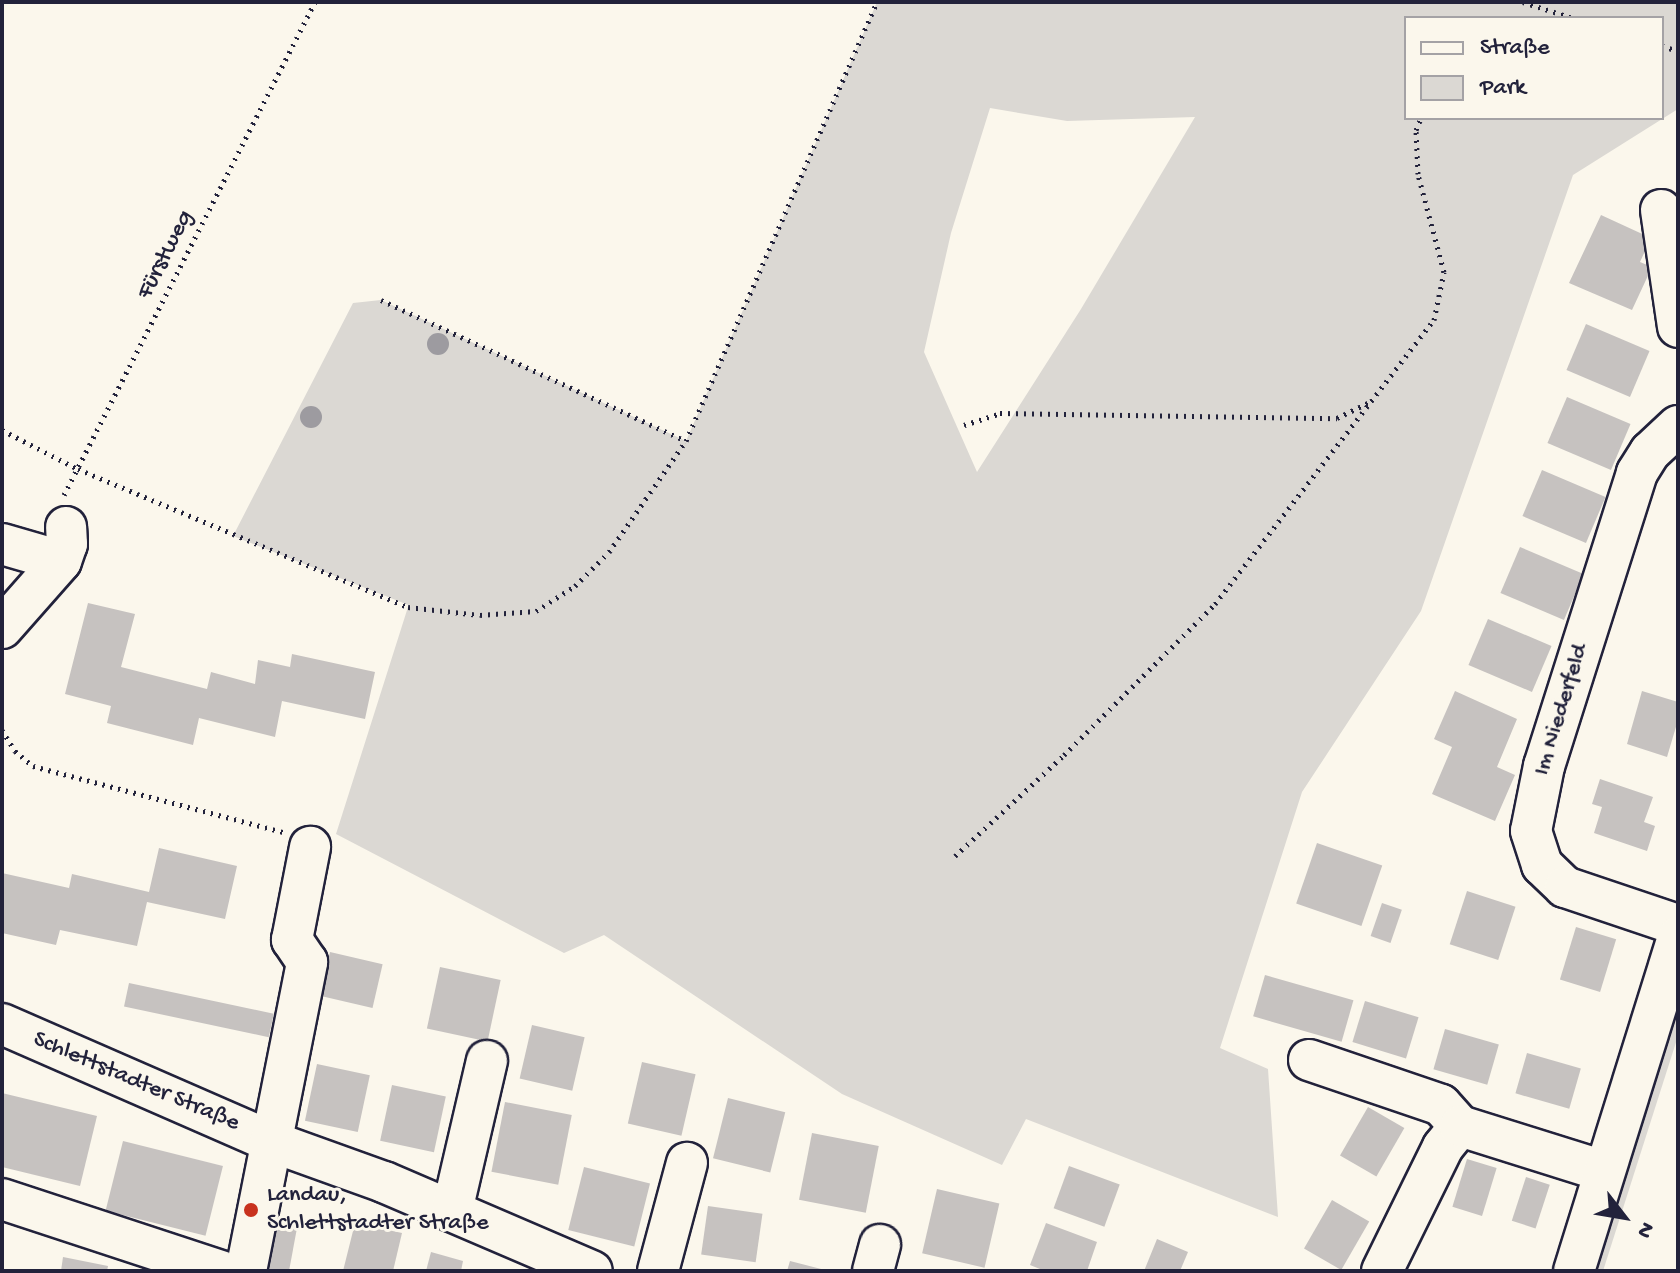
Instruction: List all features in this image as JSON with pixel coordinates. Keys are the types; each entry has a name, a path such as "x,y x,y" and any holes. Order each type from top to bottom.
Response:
{"street":[{"path":"1661,210 1678,327"},
{"name":"Im Niederfeld","path":"1678,426 1650,452 1634,482 1544,766 1531,831 1542,865 1565,887 1678,925"},
{"path":"2,544 64,544"},
{"path":"2,628 64,544"},
{"name":"Schlettstadter Straße","path":"246,1271 307,962 292,940 310,847"},
{"path":"1574,1271 1678,937"},
{"name":"Schlettstadter Straße","path":"2,1024 270,1141 332,1161 592,1271"},
{"path":"1309,1060 1441,1105 1460,1126 1604,1171"},
{"path":"452,1211 487,1061"},
{"path":"1382,1271 1443,1147 1460,1126"},
{"path":"658,1271 687,1163"},
{"path":"2,1199 221,1271"}],"path":[{"name":"Fürstweg","path":"64,544 61,502 315,2"},
{"path":"2,430 78,469 408,607 480,615 536,611 575,586 609,552 686,441 877,2"},
{"path":"1523,2 1567,16"},
{"path":"1553,16 1558,13"},
{"path":"955,856 1064,755 1215,604 1434,320 1444,272 1418,174 1416,130 1420,120"},
{"path":"381,300 686,441"},
{"path":"964,425 1000,413 1337,418 1374,400"},
{"path":"2,730 15,751 33,766 280,830 310,847"}],"green space":[{"path":"877,2 1678,2 1678,109 1664,118 1664,16 1404,16 1404,120 1660,120 1573,175 1421,611 1302,792 1220,1048 1268,1069 1278,1217 1026,1119 1002,1165 842,1094 604,935 564,953 336,834 408,607 411,606 233,536 353,303 381,300 686,441","holes":["990,108 1067,121 1195,117 1081,309 977,472 924,352 951,233"]},
{"path":"1678,937 1678,1036 1603,1271 1574,1271"}],"building":[{"path":"1601,215 1651,238 1640,262 1652,267 1632,310 1569,283"},
{"path":"1586,324 1650,351 1630,397 1566,370"},
{"path":"1567,397 1631,424 1611,470 1547,443"},
{"path":"1542,470 1606,497 1586,543 1522,516"},
{"path":"1520,547 1584,574 1564,620 1500,593"},
{"path":"88,603 135,614 121,667 207,689 211,672 255,684 258,660 290,667 292,654 375,672 365,719 282,701 275,737 199,718 193,745 107,723 111,706 65,694"},
{"path":"1488,619 1552,646 1532,692 1468,665"},
{"path":"1455,691 1517,719 1497,767 1515,775 1495,821 1432,794 1452,747 1434,739"},
{"path":"1642,691 1678,702 1678,720 1667,757 1627,744"},
{"path":"1600,779 1653,797 1644,822 1655,826 1647,851 1594,833 1602,807 1592,804"},
{"path":"1317,843 1382,865 1361,926 1296,904"},
{"path":"159,848 237,866 225,919 147,902 137,946 60,930 56,945 2,933 2,873 69,888 72,874 149,892"},
{"path":"1467,891 1516,907 1498,960 1450,944"},
{"path":"1382,903 1402,910 1390,943 1371,936"},
{"path":"1576,927 1616,939 1600,992 1560,980"},
{"path":"330,952 383,964 372,1008 320,996"},
{"path":"440,967 501,980 488,1042 427,1029"},
{"path":"1265,975 1353,1000 1342,1042 1253,1016"},
{"path":"129,983 274,1014 269,1037 124,1006"},
{"path":"1365,1001 1419,1017 1406,1058 1352,1042"},
{"path":"532,1025 585,1037 572,1091 520,1079"},
{"path":"1445,1029 1499,1044 1487,1085 1433,1069"},
{"path":"1527,1053 1581,1068 1569,1109 1515,1093"},
{"path":"642,1062 696,1074 681,1136 628,1123"},
{"path":"317,1064 370,1075 358,1132 305,1121"},
{"path":"392,1085 446,1096 434,1152 380,1141"},
{"path":"2,1093 97,1116 80,1186 2,1167"},
{"path":"728,1098 785,1112 770,1172 713,1158"},
{"path":"505,1102 572,1115 558,1185 491,1172"},
{"path":"1368,1107 1404,1128 1376,1176 1340,1155"},
{"path":"812,1133 879,1146 866,1213 799,1200"},
{"path":"123,1141 223,1166 206,1236 106,1211"},
{"path":"1467,1159 1497,1168 1482,1216 1452,1207"},
{"path":"1069,1166 1120,1184 1104,1227 1054,1208"},
{"path":"584,1167 650,1183 634,1247 568,1230"},
{"path":"1526,1177 1550,1185 1536,1228 1512,1221"},
{"path":"937,1189 999,1203 985,1268 922,1253"},
{"path":"1332,1200 1369,1222 1341,1270 1304,1248"},
{"path":"708,1206 762,1214 756,1262 701,1255"},
{"path":"277,1223 297,1228 289,1271 267,1271"},
{"path":"355,1223 402,1233 393,1271 343,1271"},
{"path":"1046,1223 1097,1242 1087,1271 1045,1271 1030,1265"},
{"path":"1157,1239 1188,1252 1180,1271 1144,1271"},
{"path":"431,1252 463,1261 461,1271 426,1271"},
{"path":"63,1257 108,1266 107,1271 61,1271"},
{"path":"790,1261 825,1270 825,1271 787,1271"}],"place":[{"name":"Landau, Schlettstadter Straße","path":"251,1210"}]}
